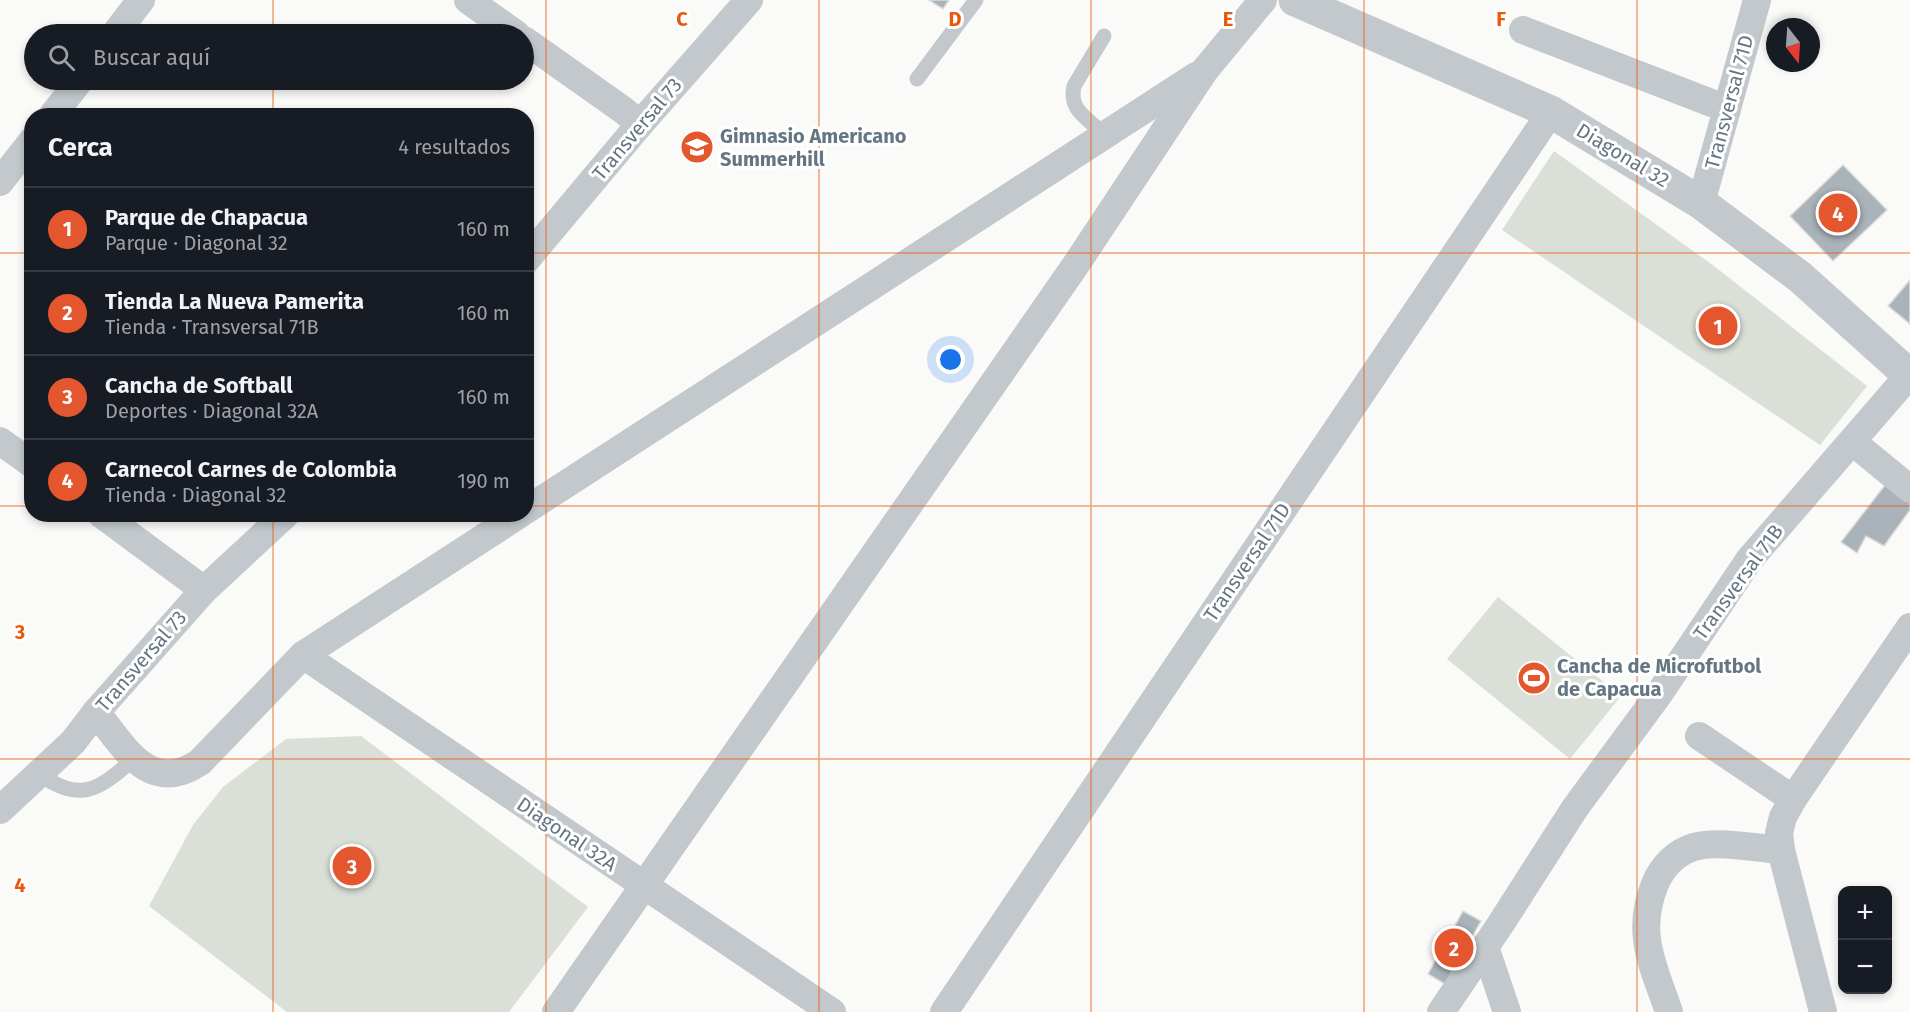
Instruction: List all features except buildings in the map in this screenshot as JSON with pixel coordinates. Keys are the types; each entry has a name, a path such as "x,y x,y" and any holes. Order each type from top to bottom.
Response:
{"street":[{"path":"123,24 141,0"},
{"path":"468,0 502,24"},
{"name":"Transversal 73","path":"534,250 640,124 749,0"},
{"path":"566,1008 644,885 1075,266 1206,70 1263,0"},
{"name":"Diagonal 32","path":"1295,0 1335,8 1551,112 1701,203 1800,277 1910,375"},
{"name":"Transversal 71D","path":"1701,203 1757,0"},
{"path":"1523,30 1726,109"},
{"path":"534,47 640,124"},
{"path":"534,505 1206,70"},
{"path":"58,108 72,90"},
{"name":"Transversal 71D","path":"944,1012 1551,112"},
{"path":"0,182 24,151"},
{"name":"Transversal 71B","path":"1441,1012 1575,808 1659,694 1749,560 1910,375"},
{"path":"0,441 24,458"},
{"path":"1860,448 1910,489"},
{"path":"112,522 204,590"},
{"name":"Transversal 73","path":"0,810 73,742 96,712 204,590 277,522"},
{"path":"96,712 142,766 161,774 176,774 188,770 200,762 303,656 508,522"},
{"path":"1823,1012 1781,850 1779,833 1783,817 1792,799 1910,627"},
{"name":"Diagonal 32A","path":"303,656 832,1012"},
{"path":"1699,736 1792,799"},
{"path":"1670,1012 1648,951 1645,934 1645,917 1649,898 1661,871 1679,853 1710,844 1781,850"},
{"path":"1485,947 1507,1012"}],"lane":[{"path":"918,79 976,0"},
{"path":"1104,36 1074,86 1072,94 1075,107 1105,135"},
{"path":"39,774 57,786 72,790 85,790 109,780 134,759"}],"shaded area":[{"path":"1554,151 1714,266 1867,386 1820,445 1502,230"},
{"name":"Cancha de Microfutbol de Capacua","path":"1498,597 1621,696 1570,759 1447,659"},
{"path":"361,736 588,907 509,1012 287,1012 149,906 193,825 223,787 286,739"}],"place":[{"name":"Gimnasio Americano Summerhill","path":"697,147"},
{"name":"Carnecol Carnes de Colombia","path":"1838,213"},
{"name":"Parque de Chapacua","path":"1718,326"},
{"name":"Cancha de Microfutbol de Capacua","path":"1534,678"},
{"name":"Cancha de Softball","path":"352,866"},
{"name":"Tienda La Nueva Pamerita","path":"1454,948"}]}
